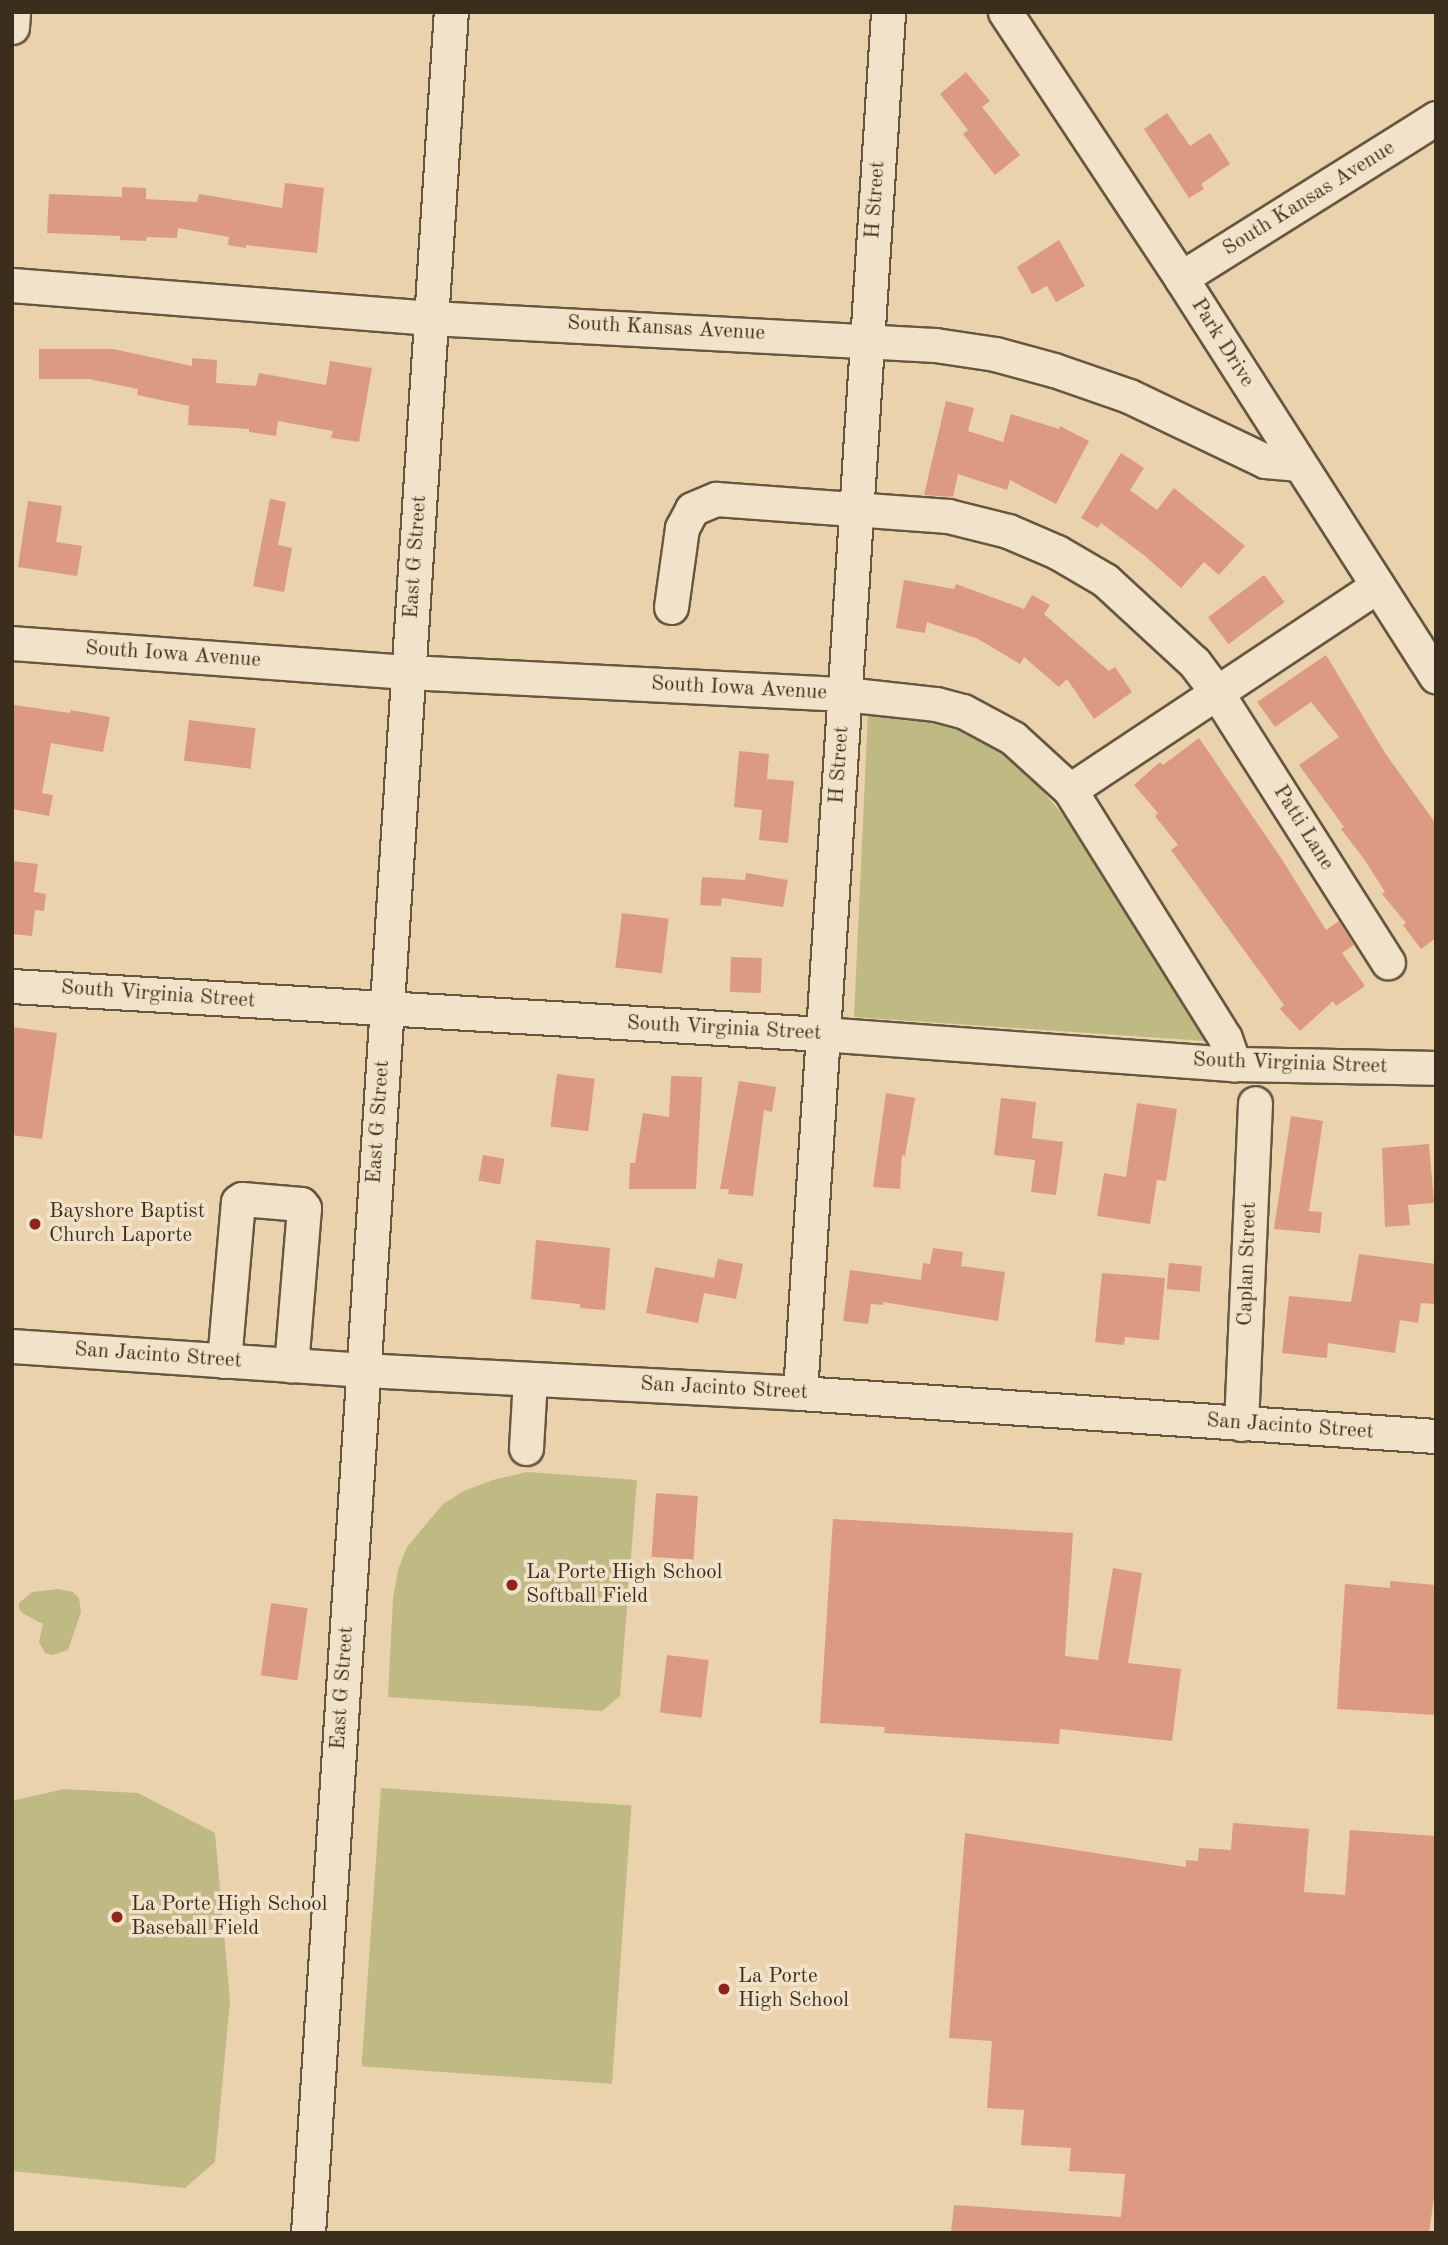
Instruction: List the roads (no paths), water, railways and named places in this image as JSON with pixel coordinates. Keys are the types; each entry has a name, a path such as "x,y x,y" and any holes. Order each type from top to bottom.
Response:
{"street":[{"path":"12,27 13,12"},
{"name":"East G Street","path":"308,2233 451,12"},
{"name":"H Street","path":"800,1393 888,12"},
{"name":"Park Drive","path":"1005,12 1181,278 1436,676"},
{"name":"South Kansas Avenue","path":"1181,278 1436,118"},
{"name":"South Kansas Avenue","path":"12,285 431,318 867,339 995,354 1054,370 1129,396 1265,461 1299,464"},
{"name":"Patti Lane","path":"671,607 682,528 692,509 703,502 716,499 948,516 1008,531 1057,551 1105,580 1194,662 1217,693 1388,962"},
{"path":"1234,1064 1225,1038 1070,790 1377,586"},
{"name":"South Iowa Avenue","path":"12,643 408,672 844,694 936,704 963,711 1013,738 1070,790"},
{"name":"South Virginia Street","path":"12,986 822,1034 1234,1064 1436,1068"},
{"name":"Caplan Street","path":"1241,1424 1255,1102"},
{"path":"224,1361 238,1202 242,1199 301,1204 303,1208 291,1365"},
{"name":"San Jacinto Street","path":"12,1346 363,1370 800,1393 1436,1436"},
{"path":"526,1448 530,1379"}],"place":[{"name":"Bayshore Baptist Church Laporte","path":"35,1224"},
{"name":"La Porte High School Softball Field","path":"512,1585"},
{"name":"La Porte High School Baseball Field","path":"117,1917"},
{"name":"La Porte High School","path":"724,1989"}]}
